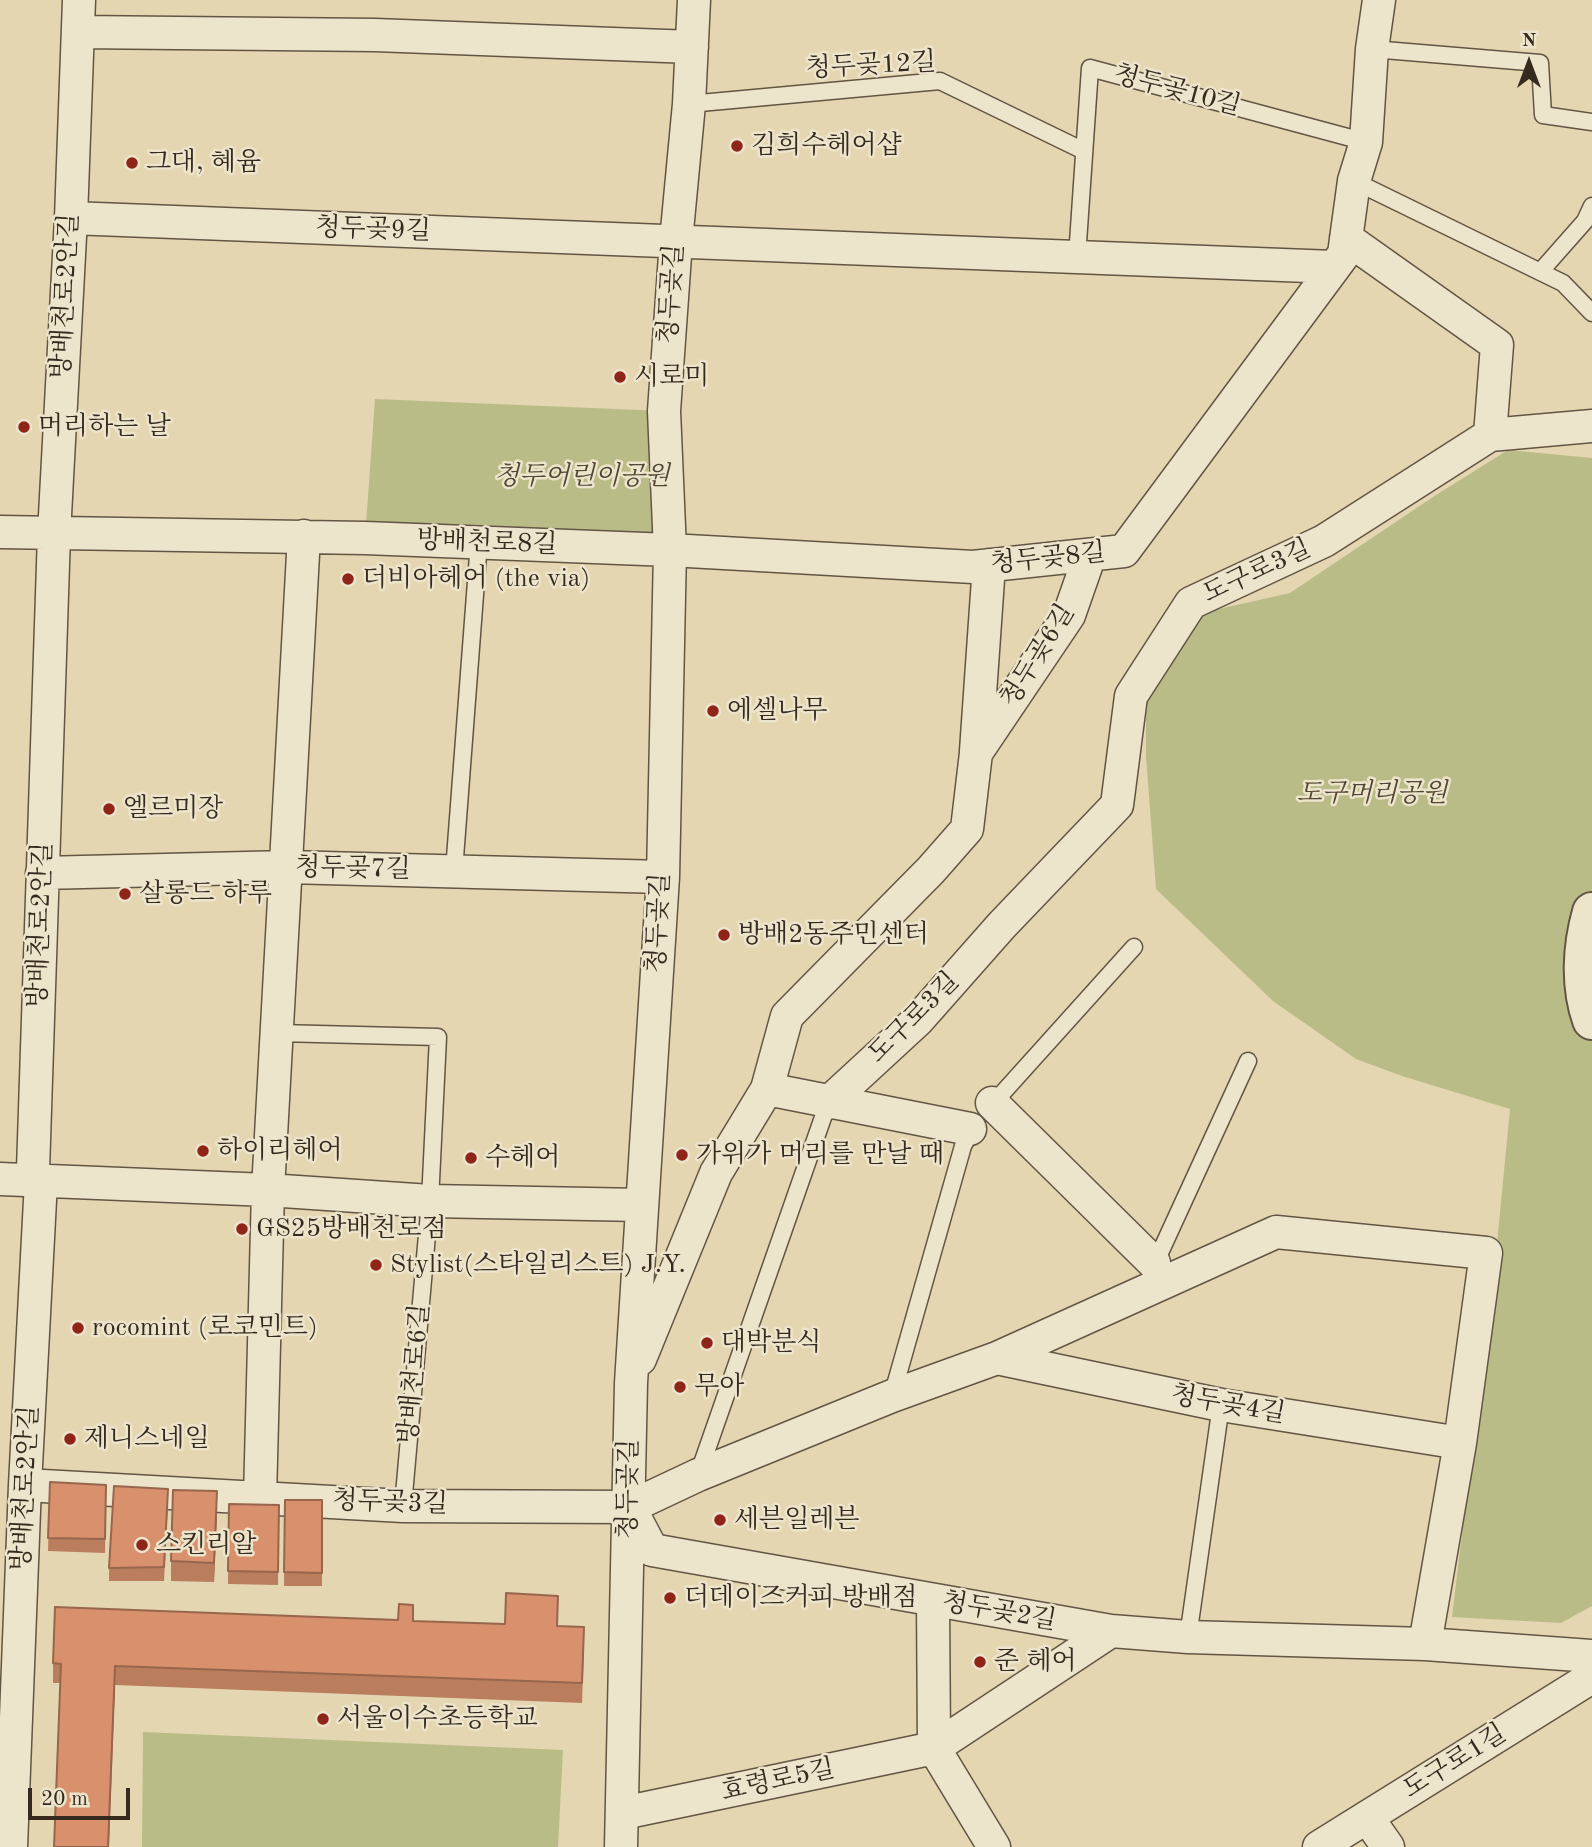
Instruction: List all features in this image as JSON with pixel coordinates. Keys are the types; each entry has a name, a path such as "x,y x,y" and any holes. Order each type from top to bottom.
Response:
{"street":[{"name":"방배천로2안길","path":"11,1847 25,1485 41,1181 33,1170 42,873 54,534 71,218 79,0"},
{"name":"청두곶길","path":"621,1847 631,1383 663,877 670,550 664,411 695,0"},
{"name":"청두곶8길","path":"670,550 973,567 1124,551 1340,252 1354,181 1366,142 1372,49 1379,0"},
{"path":"78,32 375,35 692,47"},
{"name":"청두곶9길","path":"71,218 676,241"},
{"path":"676,241 1077,257 1340,252 1497,345 1490,435"},
{"name":"도구로3길","path":"828,1103 918,1020 1002,925 1117,806 1131,696 1191,603 1324,541 1490,435 1592,426"},
{"name":"방배천로8길","path":"0,532 304,536 670,550"},
{"path":"260,1498 268,1190 304,536"},
{"name":"청두곶6길","path":"976,753 1069,615 1090,555"},
{"name":"청두곶6길","path":"631,1383 716,1173 767,1089 787,1016 931,870 967,829 976,753 989,565"},
{"name":"청두곶7길","path":"42,873 287,867 663,877"},
{"path":"1592,912 1584,946 1585,978 1592,1020"},
{"path":"767,1089 971,1129"},
{"path":"992,1103 1150,1277"},
{"path":"0,1179 430,1200 642,1205"},
{"path":"630,1507 698,1475 892,1396 997,1358 1150,1277 1276,1232 1486,1253 1460,1443 1425,1644"},
{"name":"청두곶4길","path":"997,1358 1221,1405 1460,1443"},
{"name":"청두곶3길","path":"25,1485 403,1506 630,1507"},
{"name":"청두곶2길","path":"630,1507 652,1550 1111,1632 1425,1644 1592,1656"},
{"path":"933,1600 934,1748 994,1847"},
{"name":"효령로5길","path":"623,1813 934,1748 1111,1632"},
{"name":"도구로1길","path":"1319,1847 1592,1677"},
{"path":"1367,1817 1388,1847"}],"lane":[{"path":"1372,49 1540,63 1543,116 1592,122"},
{"name":"청두곶10길","path":"1077,257 1090,68 1366,142"},
{"name":"청두곶12길","path":"689,104 940,81 1084,151"},
{"path":"1354,181 1563,283 1592,313"},
{"path":"1540,272 1585,221 1592,206"},
{"path":"454,872 480,542"},
{"path":"892,1396 963,1146 971,1129 1134,947"},
{"name":"방배천로6길","path":"278,1033 438,1037 430,1200 403,1506"},
{"path":"1150,1277 1248,1061"},
{"path":"698,1475 828,1103"},
{"path":"1188,1637 1221,1405"}],"green space":[{"name":"청두어린이공원","path":"375,399 664,411 670,550 365,538"},
{"name":"도구머리공원","path":"1508,450 1592,458 1592,1606 1561,1623 1452,1617 1496,1254 1510,1109 1356,1059 1273,1001 1156,889 1146,756 1146,692 1192,615 1290,593"},
{"path":"143,1732 563,1750 558,1847 142,1847"}],"building":[{"path":"50,1482 106,1485 105,1539 48,1538"},
{"path":"114,1486 168,1489 164,1567 109,1568"},
{"path":"173,1490 217,1491 214,1563 171,1561"},
{"path":"285,1500 322,1500 322,1573 284,1572"},
{"path":"229,1504 279,1505 278,1572 228,1571"},
{"path":"506,1593 558,1596 557,1626 584,1627 582,1683 115,1666 108,1847 54,1847 61,1664 53,1663 55,1607 398,1620 399,1604 413,1605 413,1621 505,1624"}],"place":[{"name":"김희수헤어샵","path":"737,146"},
{"name":"그대, 혜윰","path":"132,163"},
{"name":"시로미","path":"620,377"},
{"name":"머리하는 날","path":"24,427"},
{"name":"더비아헤어 (the via)","path":"348,579"},
{"name":"에셀나무","path":"713,711"},
{"name":"엘르미장","path":"109,809"},
{"name":"살롱드 하루","path":"125,894"},
{"name":"방배2동주민센터","path":"724,935"},
{"name":"하이리헤어","path":"203,1151"},
{"name":"가위가 머리를 만날 때","path":"682,1155"},
{"name":"수헤어","path":"471,1158"},
{"name":"GS25방배천로점","path":"242,1229"},
{"name":"Stylist(스타일리스트) J.Y.","path":"376,1265"},
{"name":"rocomint (로코민트)","path":"78,1328"},
{"name":"대박분식","path":"707,1343"},
{"name":"무아","path":"680,1387"},
{"name":"제니스네일","path":"70,1439"},
{"name":"세븐일레븐","path":"720,1520"},
{"name":"스킨리알","path":"142,1545"},
{"name":"더데이즈커피 방배점","path":"670,1598"},
{"name":"준 헤어","path":"980,1662"},
{"name":"서울이수초등학교","path":"323,1719"}]}
